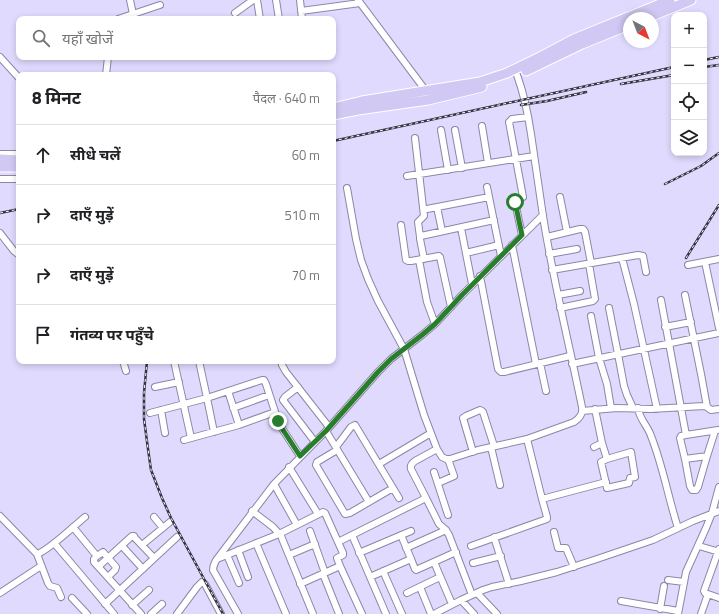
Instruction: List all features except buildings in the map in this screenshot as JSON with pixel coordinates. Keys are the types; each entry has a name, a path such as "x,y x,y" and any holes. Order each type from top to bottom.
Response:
{"highway":[{"path":"336,107 362,101 427,96 480,82 507,73 580,36 670,0"},
{"path":"659,13 691,0"},
{"path":"336,114 497,82 517,75 582,44 623,27"},
{"path":"0,159 16,160"},
{"path":"0,167 16,168"}],"street":[{"path":"235,13 253,0"},
{"path":"257,0 260,16"},
{"path":"276,0 279,16"},
{"path":"300,0 302,16"},
{"path":"132,1 134,16"},
{"path":"301,11 359,1 427,96"},
{"path":"136,16 160,5"},
{"path":"0,57 16,75"},
{"path":"106,72 108,60"},
{"path":"347,188 361,260 378,301 404,348 431,433 437,449 442,457 448,459 527,439 574,422 580,417 582,411 549,254 528,117 522,89 517,75"},
{"path":"522,197 509,122 512,119 528,117"},
{"path":"482,126 488,163"},
{"path":"442,130 448,170"},
{"path":"455,130 462,168"},
{"path":"415,138 424,216 418,222 427,302 435,324"},
{"path":"0,154 16,154"},
{"path":"407,176 534,156"},
{"path":"0,179 16,179"},
{"path":"487,187 501,256"},
{"path":"427,209 489,197"},
{"path":"560,197 567,232"},
{"path":"515,202 522,235"},
{"path":"437,207 442,231"},
{"path":"238,614 213,570 214,563 252,511 289,467 328,429 378,372 404,348 435,324 472,284 543,215"},
{"path":"420,237 494,220"},
{"path":"400,225 406,260 408,262 440,257 451,307"},
{"path":"461,228 472,284"},
{"path":"546,237 582,229 585,230 595,299 593,301 560,308"},
{"path":"0,234 16,253"},
{"path":"512,244 538,364 546,391"},
{"path":"466,254 499,245"},
{"path":"549,254 577,249"},
{"path":"552,270 638,255 642,256 643,258 646,272"},
{"path":"622,258 634,304 657,409"},
{"path":"688,265 719,259"},
{"path":"705,262 719,328"},
{"path":"480,276 498,369 501,372 570,356"},
{"path":"558,295 580,291"},
{"path":"685,295 707,407"},
{"path":"660,300 686,435"},
{"path":"609,308 626,392 649,430 657,451 678,528"},
{"path":"591,316 611,408"},
{"path":"666,327 690,322"},
{"path":"572,364 719,333"},
{"path":"124,364 126,371"},
{"path":"175,364 183,404 187,439 239,425 275,412"},
{"path":"200,364 214,432"},
{"path":"282,364 328,429 336,448 369,502"},
{"path":"150,413 207,398 264,380 280,426 300,456"},
{"path":"155,387 179,382"},
{"path":"298,387 283,400 315,442"},
{"path":"228,391 239,425"},
{"path":"233,408 269,395"},
{"path":"582,411 611,408 657,409 704,406 711,410 719,409"},
{"path":"595,409 607,459"},
{"path":"160,410 165,433"},
{"path":"473,452 463,418 482,410 493,447 500,485"},
{"path":"393,488 348,514 345,514 316,465 317,462 336,448 351,427 355,425 379,464 399,498"},
{"path":"717,430 707,456 698,487 694,490 691,489 680,438 681,436 717,430"},
{"path":"379,464 431,433"},
{"path":"471,546 547,519 527,439"},
{"path":"594,447 602,443"},
{"path":"437,449 415,460 410,466 439,524 449,535 475,594 497,614"},
{"path":"630,452 635,477 630,478 629,483 607,488 601,462 607,459 630,452"},
{"path":"685,459 707,456"},
{"path":"438,483 454,476 448,459"},
{"path":"289,467 318,514"},
{"path":"434,472 448,515"},
{"path":"542,499 606,482"},
{"path":"274,484 297,525"},
{"path":"620,601 678,613 686,572 699,546 712,513 719,486"},
{"path":"338,542 426,498"},
{"path":"252,511 273,527 279,534 313,614"},
{"path":"434,614 452,604 492,587 510,584 574,566 652,540 719,511"},
{"path":"216,560 279,534 323,512 325,513 343,553 337,558 362,614"},
{"path":"0,516 37,554 48,583 51,587 57,588 61,598"},
{"path":"37,554 54,543 85,517"},
{"path":"154,517 163,528"},
{"path":"142,545 170,522"},
{"path":"73,527 97,556"},
{"path":"406,548 446,530"},
{"path":"310,531 339,614"},
{"path":"359,553 411,531"},
{"path":"554,532 558,548 566,548 574,566"},
{"path":"352,535 386,614"},
{"path":"401,535 416,570 456,552"},
{"path":"99,566 134,536 154,558"},
{"path":"105,604 177,537"},
{"path":"494,537 510,584"},
{"path":"54,543 114,614"},
{"path":"256,543 286,614"},
{"path":"288,555 315,544"},
{"path":"122,546 143,569"},
{"path":"699,546 719,551 704,591 719,598"},
{"path":"238,550 248,577"},
{"path":"108,577 116,567 103,552 94,560 108,577 120,590 132,605 141,614"},
{"path":"227,555 239,583"},
{"path":"473,563 501,556"},
{"path":"370,577 412,559"},
{"path":"434,562 452,604"},
{"path":"0,593 41,566"},
{"path":"300,584 340,566"},
{"path":"383,571 402,614"},
{"path":"407,593 440,577"},
{"path":"668,580 684,582"},
{"path":"176,614 202,582 205,584 221,614"},
{"path":"660,609 664,586"},
{"path":"420,587 431,614"},
{"path":"132,605 149,590"},
{"path":"701,614 708,594"},
{"path":"72,598 86,614"},
{"path":"461,600 474,614"},
{"path":"151,614 162,604"}],"railway":[{"path":"707,59 719,57"},
{"path":"707,67 719,65"},
{"path":"336,140 671,68"},
{"path":"621,84 671,76"},
{"path":"521,105 586,92"},
{"path":"665,184 701,166 719,153"},
{"path":"686,258 719,205"},
{"path":"0,213 16,210"},
{"path":"147,364 144,393 144,419 151,470 171,518 223,614"}],"route":[{"path":"278,421 300,456 326,431 391,359 429,330 522,235 515,202"}]}
